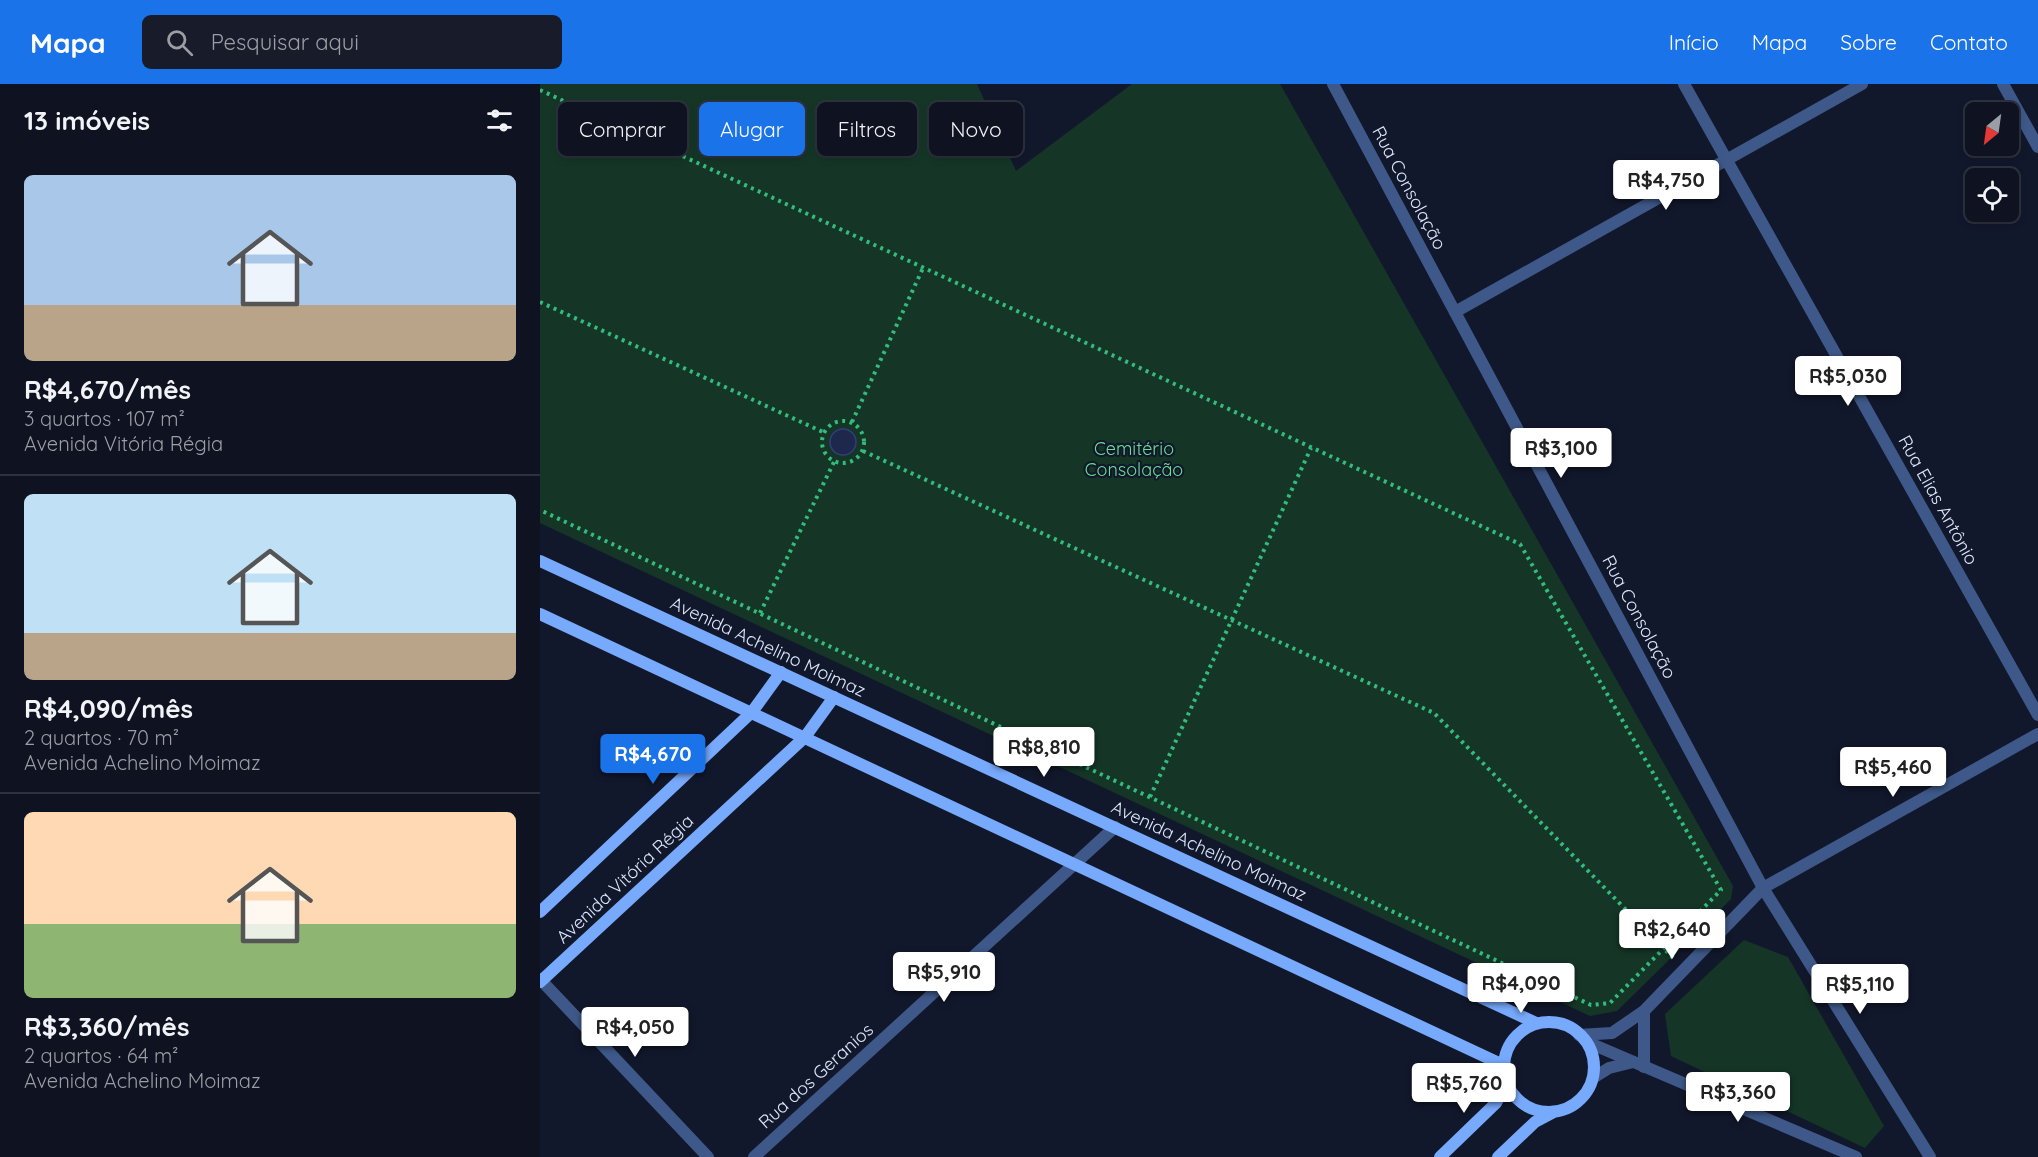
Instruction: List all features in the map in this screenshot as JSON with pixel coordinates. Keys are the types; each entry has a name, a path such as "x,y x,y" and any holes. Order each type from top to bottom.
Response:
{"street":[{"name":"Rua Consolação","path":"1333,84 1763,888 1928,1156"},
{"name":"Rua Elias Antônio","path":"1684,84 2038,715"},
{"path":"1455,312 1862,84"},
{"path":"2003,84 2038,147"},
{"name":"Avenida Achelino Moimaz","path":"540,561 1536,1023"},
{"path":"540,614 1503,1065"},
{"name":"Avenida Vitória Régia","path":"540,912 752,712 781,672"},
{"name":"Avenida Vitória Régia","path":"540,981 805,737 834,697"},
{"path":"1583,1038 1612,1033 1644,1011 1763,888 2038,734"},
{"name":"Rua dos Geranios","path":"754,1157 1114,827"},
{"path":"540,981 708,1157"},
{"path":"1638,1065 1644,1011"},
{"path":"1498,1157 1535,1122 1552,1113 1570,1108 1585,1095 1593,1078 1594,1059 1583,1038 1573,1028 1555,1022 1536,1023 1519,1032 1507,1047 1503,1065 1506,1084 1517,1100 1533,1110 1552,1113"},
{"path":"1583,1038 1638,1065 1856,1157"},
{"path":"1593,1078 1609,1068 1638,1065"},
{"path":"1440,1157 1497,1103 1506,1084"}],"path":[{"path":"540,90 1520,544 1721,890 1610,1003 1591,1005 540,510"},
{"path":"852,422 923,268"},
{"path":"540,302 823,432"},
{"path":"835,421 852,422 863,434 863,451 850,462 834,462 822,449 823,432 835,421"},
{"path":"1150,797 1311,448"},
{"path":"863,451 1434,713 1684,970"},
{"path":"760,614 834,462"}],"green space":[{"name":"Cemitério Consolação","path":"540,84 977,84 985,102 929,102 929,156 1009,156 1016,171 1132,84 1280,84 1733,886 1731,899 1617,1011 1590,1016 540,523"},
{"path":"1744,940 1788,957 1884,1126 1865,1148 1671,1056 1665,1014"}],"building":[{"path":"843,429 852,433 856,442 852,451 843,455 834,451 830,442 834,433"}]}
